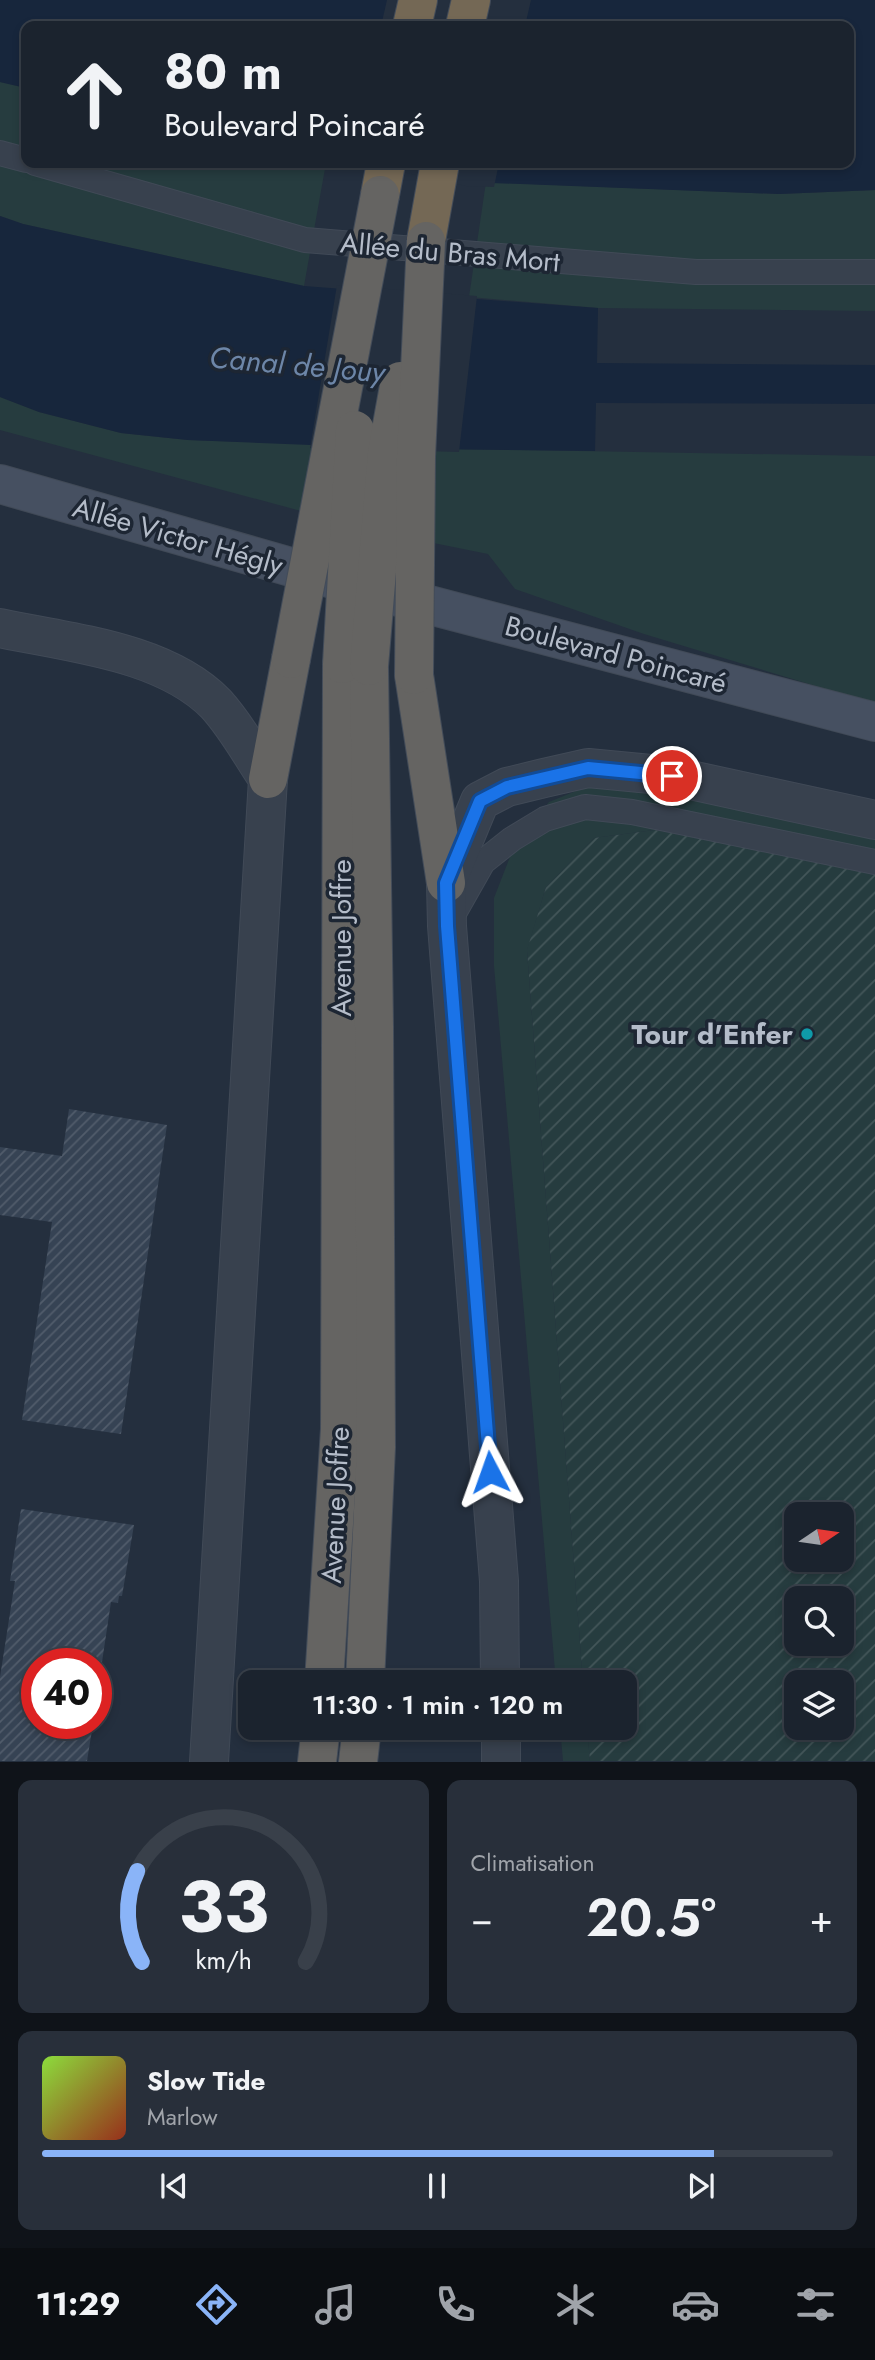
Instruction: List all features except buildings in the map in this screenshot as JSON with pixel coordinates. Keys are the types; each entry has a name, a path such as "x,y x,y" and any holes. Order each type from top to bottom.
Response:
{"highway":[{"path":"413,21 418,0"},
{"path":"465,21 471,0"},
{"path":"439,168 426,241 416,457 414,675 446,883"},
{"path":"268,779 383,179"},
{"name":"Avenue Joffre","path":"325,1670 340,1429 355,665 355,429 383,179"},
{"name":"Avenue Joffre","path":"366,1670 376,1447 374,1026 355,665 387,453 426,241"},
{"path":"317,1762 320,1740"},
{"path":"358,1762 361,1740"}],"main road":[{"name":"Allée Victor Hégly","path":"0,484 357,586"},
{"name":"Boulevard Poincaré","path":"357,586 875,722"}],"street":[{"path":"0,628 137,658 188,682 214,703 233,724 268,779 209,1762"},
{"path":"500,1670 499,1581 447,926 446,883 480,801 507,787 588,768 672,776 875,820"},
{"path":"501,1740 501,1762"}],"lane":[{"path":"0,153 21,159"},
{"name":"Allée du Bras Mort","path":"53,168 305,240 696,272 875,272"},
{"path":"447,926 483,862 512,839 545,819 585,807 632,812 875,862"}],"green space":[{"path":"0,82 21,87 21,168 325,168 304,286 23,224 0,216"},
{"path":"486,182 779,194 875,190 875,311 598,308 469,297"},
{"path":"0,397 39,412 121,433 188,440 459,449 875,456 875,704 644,634 515,589 488,554 379,532 0,430"},
{"path":"605,779 875,804 875,872 655,830 594,838 546,887 527,951 582,1670 555,1670 494,966 494,898 513,849 549,802"},
{"path":"655,830 875,872 875,1761 590,1761 588,1740 637,1740 637,1670 582,1670 527,950 546,887 594,838"},
{"path":"561,1740 588,1740 590,1761 563,1761"}],"water":[{"path":"0,0 875,0 875,190 779,194 467,182 400,168 854,168 854,21 21,21 21,87 0,82"},
{"name":"Canal de Jouy","path":"0,216 23,224 304,286 598,308 597,363 875,365 875,404 596,403 595,451 412,449 188,440 121,433 39,412 0,397"}],"pier":[{"path":"387,0 531,0 526,21 382,21"},
{"path":"384,168 498,168 494,187 466,186"},
{"path":"337,285 477,296 459,452 310,448"}],"place":[{"name":"Tour d'Enfer","path":"807,1034"}],"route":[{"path":"490,1472 447,926 446,883 480,801 507,787 588,768 672,776"}]}
